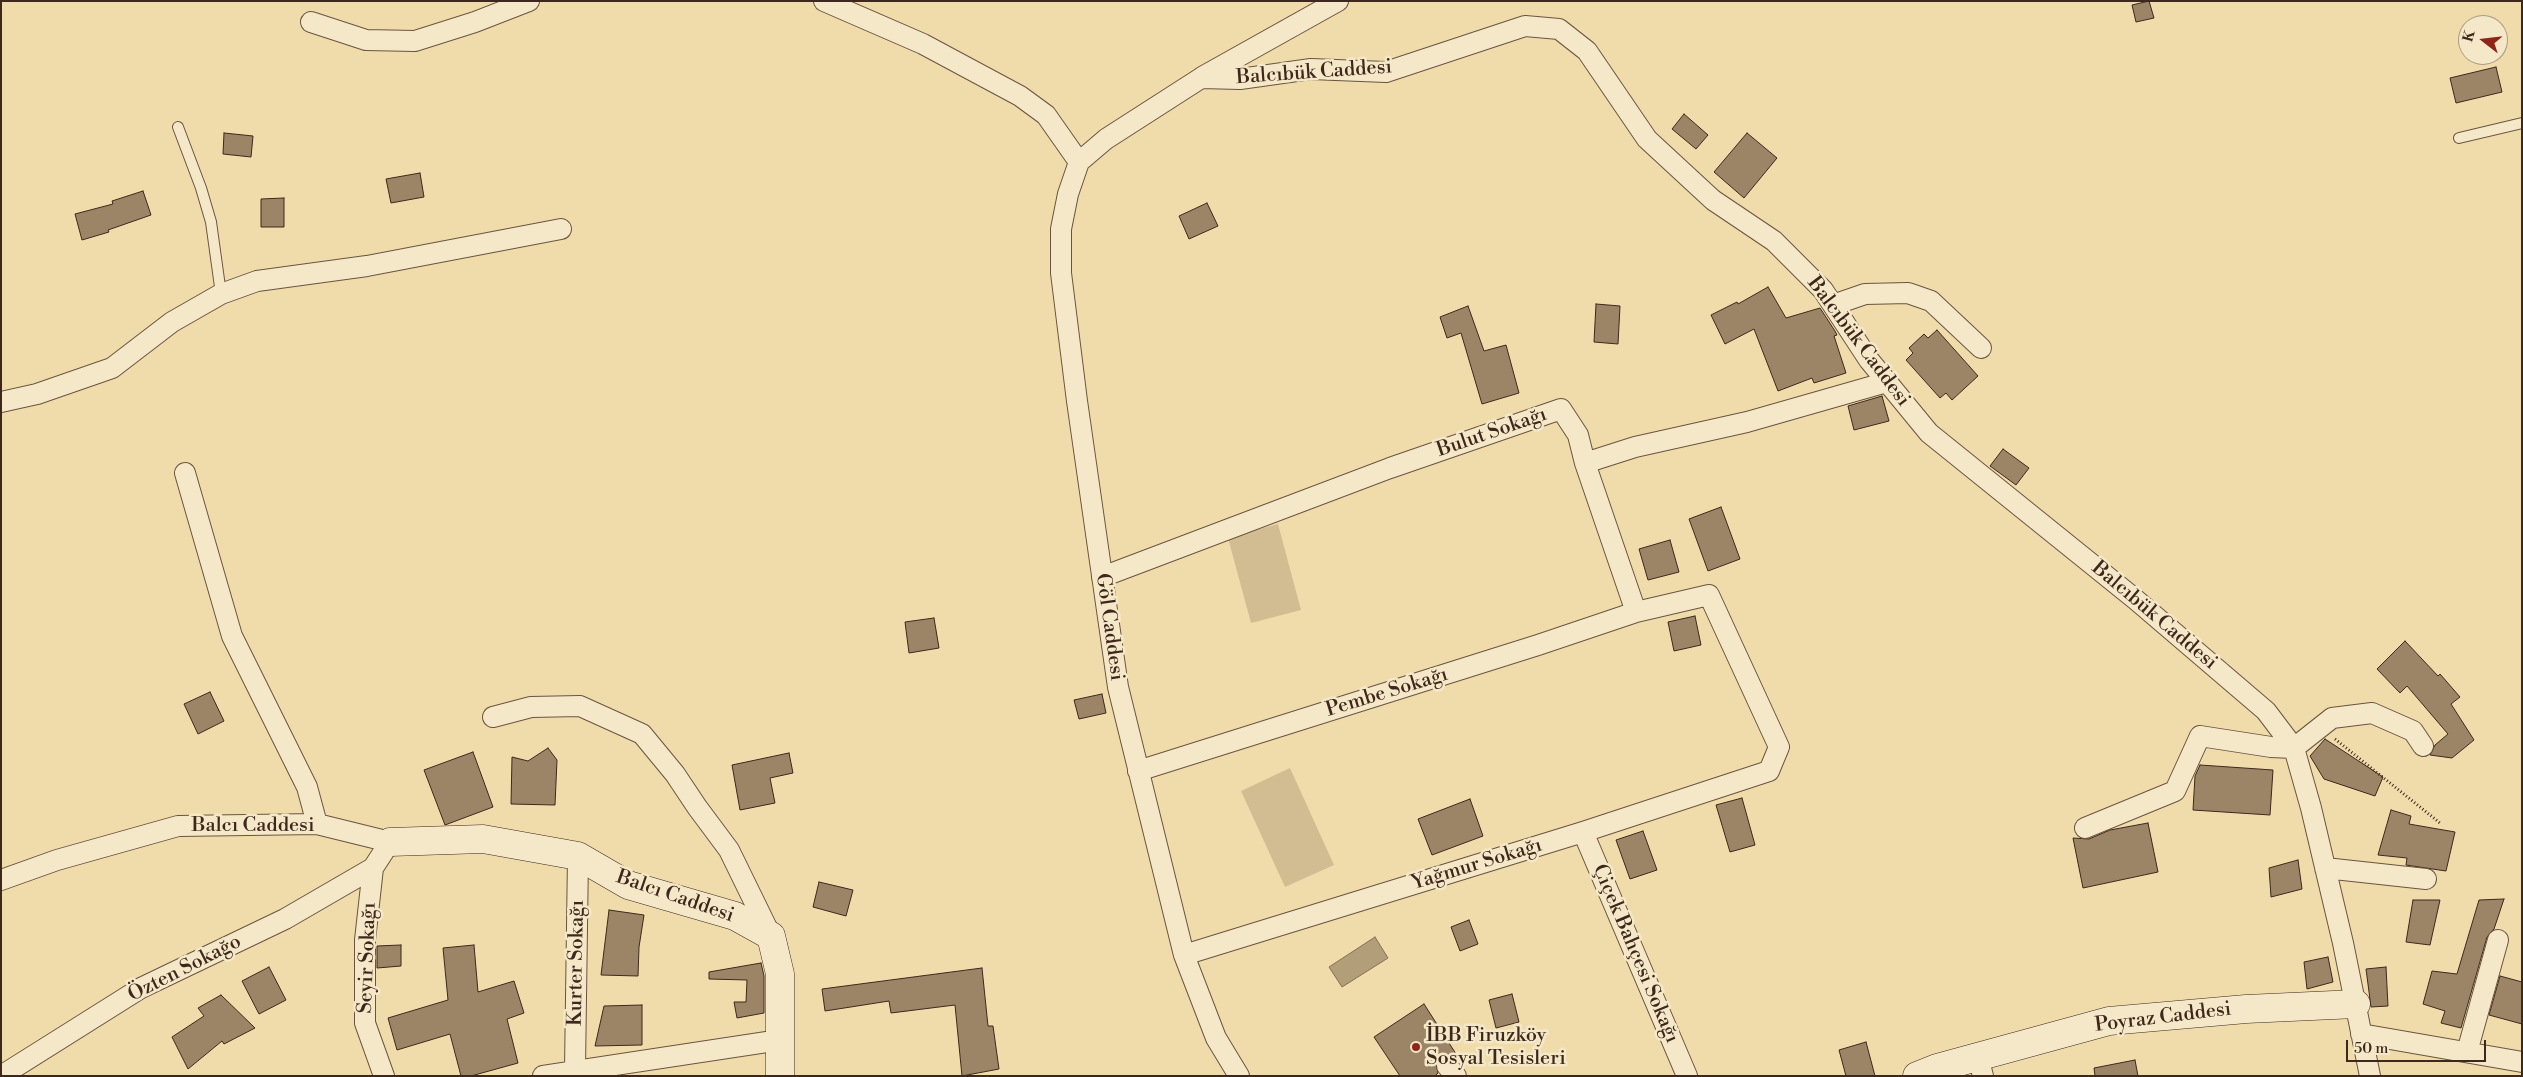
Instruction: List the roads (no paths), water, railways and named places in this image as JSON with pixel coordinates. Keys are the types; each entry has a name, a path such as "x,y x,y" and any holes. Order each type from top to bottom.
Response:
{"street":[{"path":"311,22 366,40 416,41 475,22 529,1"},
{"path":"824,1 922,44 1020,96 1046,115 1080,162 1106,139 1201,78 1338,1"},
{"name":"Balcıbük Caddesi","path":"1201,78 1240,79 1311,70 1386,72 1525,26 1559,29 1587,51 1647,139 1713,200 1774,241 1823,290 1869,360 1929,433 2136,598 2258,704 2294,748 2325,868 2356,1004 2370,1076"},
{"name":"Göl Caddesi","path":"1080,162 1068,194 1061,229 1061,273 1118,686 1184,955 1216,1038 1239,1076"},
{"path":"1,402 37,394 112,368 172,322 221,294 257,281 367,266 561,229"},
{"path":"1833,305 1865,294 1908,293 1931,301 1981,348"},
{"path":"1636,612 1585,463 1635,447 1747,422 1887,382"},
{"name":"Bulut Sokağı","path":"1102,577 1390,468 1562,409 1578,435 1585,463"},
{"path":"185,473 232,636 307,787 317,824"},
{"name":"Pembe Sokağı","path":"1138,771 1538,645 1636,612 1709,595 1779,747 1769,771"},
{"path":"493,717 531,707 580,706 642,734 676,774 697,807 729,850 771,936 780,974 780,1076"},
{"path":"2085,828 2175,791 2200,736 2271,747 2294,748 2332,718 2372,714 2413,731 2423,746"},
{"name":"Yağmur Sokağı","path":"1184,955 1583,832 1769,771"},
{"name":"Balcı Caddesi","path":"1,880 57,860 178,826 317,824 390,842 483,839 578,856 628,885 735,916 771,936"},
{"name":"Çiçek Bahçesi Sokağı","path":"1583,832 1686,1076"},
{"name":"Seyir Sokağı","path":"381,1074 365,1023 365,940 373,868 390,842"},
{"name":"Kurter Sokağı","path":"575,1069 578,856"},
{"name":"Özten Sokağo","path":"1,1076 141,988 285,919 373,868"},
{"path":"2325,868 2426,880"},
{"path":"2467,1052 2498,940"},
{"name":"Poyraz Caddesi","path":"1917,1076 1980,1066 2109,1021 2246,1009 2356,1004"},
{"path":"2361,1034 2522,1062"},
{"path":"543,1076 575,1069 780,1040"}],"lane":[{"path":"2459,138 2522,123"},
{"path":"178,127 211,222 221,294"}],"place":[{"name":"İBB Firuzköy Sosyal Tesisleri","path":"1416,1047"}]}
